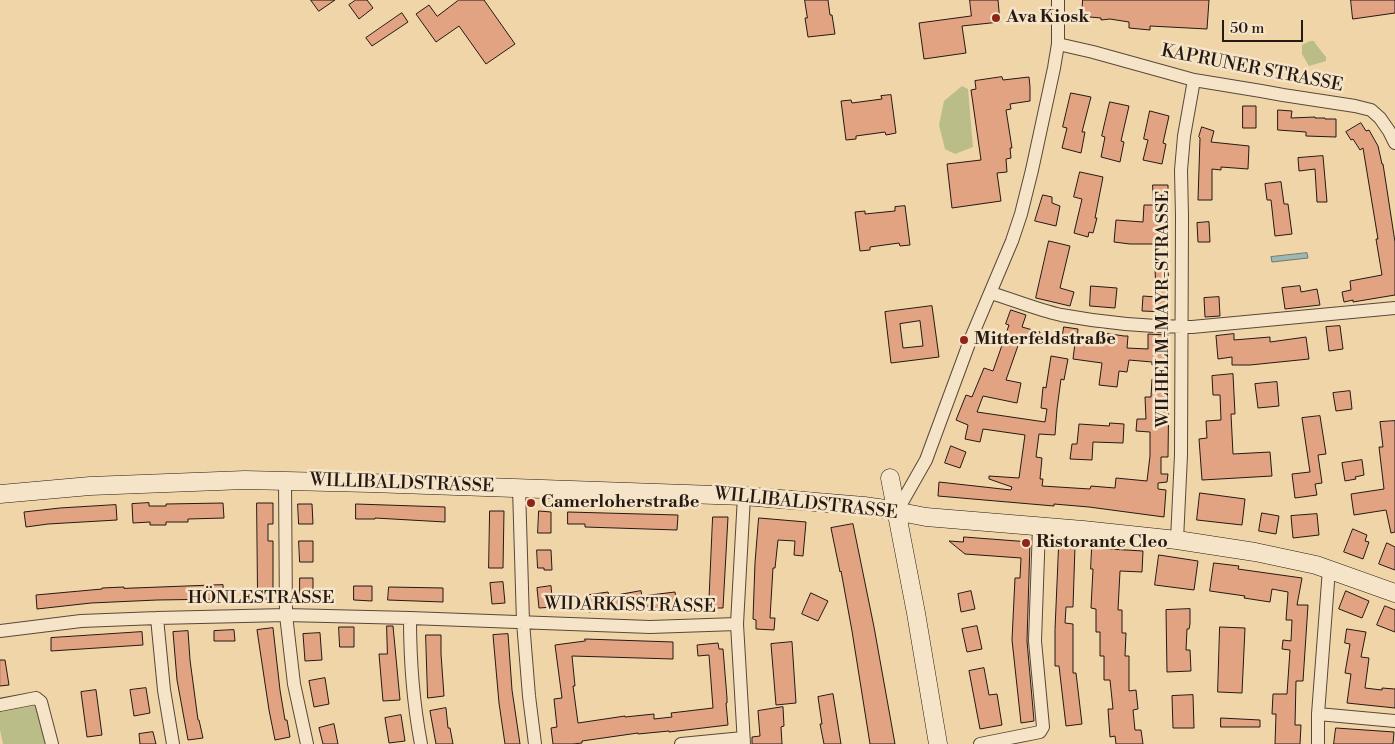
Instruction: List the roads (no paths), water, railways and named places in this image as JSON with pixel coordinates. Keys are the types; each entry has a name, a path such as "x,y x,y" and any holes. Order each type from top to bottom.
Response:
{"street":[{"path":"897,511 926,460 964,357 1022,214 1054,68 1058,44 1058,0"},
{"name":"KAPRUNER STRASSE","path":"1058,44 1194,80 1371,110 1389,130 1395,143"},
{"name":"WILHELM-MAYR-STRASSE","path":"1176,540 1181,455 1181,170 1184,136 1194,80"},
{"path":"991,294 1059,315 1121,324 1182,327 1395,308"},
{"path":"890,478 916,613 938,744"},
{"name":"WILLIBALDSTRASSE","path":"0,494 120,484 237,480 744,496 864,506 926,517 1084,530 1176,540 1255,552 1329,569 1395,593"},
{"path":"285,481 286,615 294,684 307,744"},
{"path":"519,488 523,622 535,744"},
{"path":"680,744 744,741 736,624 744,496"},
{"path":"980,744 1040,732 1043,726 1035,641 1039,526"},
{"path":"1318,744 1318,714 1329,569"},
{"name":"HÖNLESTRASSE","path":"0,631 82,621 286,615 523,622"},
{"path":"157,618 164,690 173,744"},
{"path":"410,618 412,693 421,744"},
{"name":"WIDARKISSTRASSE","path":"523,622 650,626 736,624"},
{"path":"0,705 36,698 41,702 52,744"},
{"path":"1318,714 1395,721"}],"water":[{"path":"1307,253 1308,258 1272,262 1271,257"}],"place":[{"name":"Ava Kiosk","path":"996,18"},
{"name":"Mitterfeldstraße","path":"964,340"},
{"name":"Camerloherstraße","path":"531,503"},
{"name":"Ristorante Cleo","path":"1026,543"}]}
